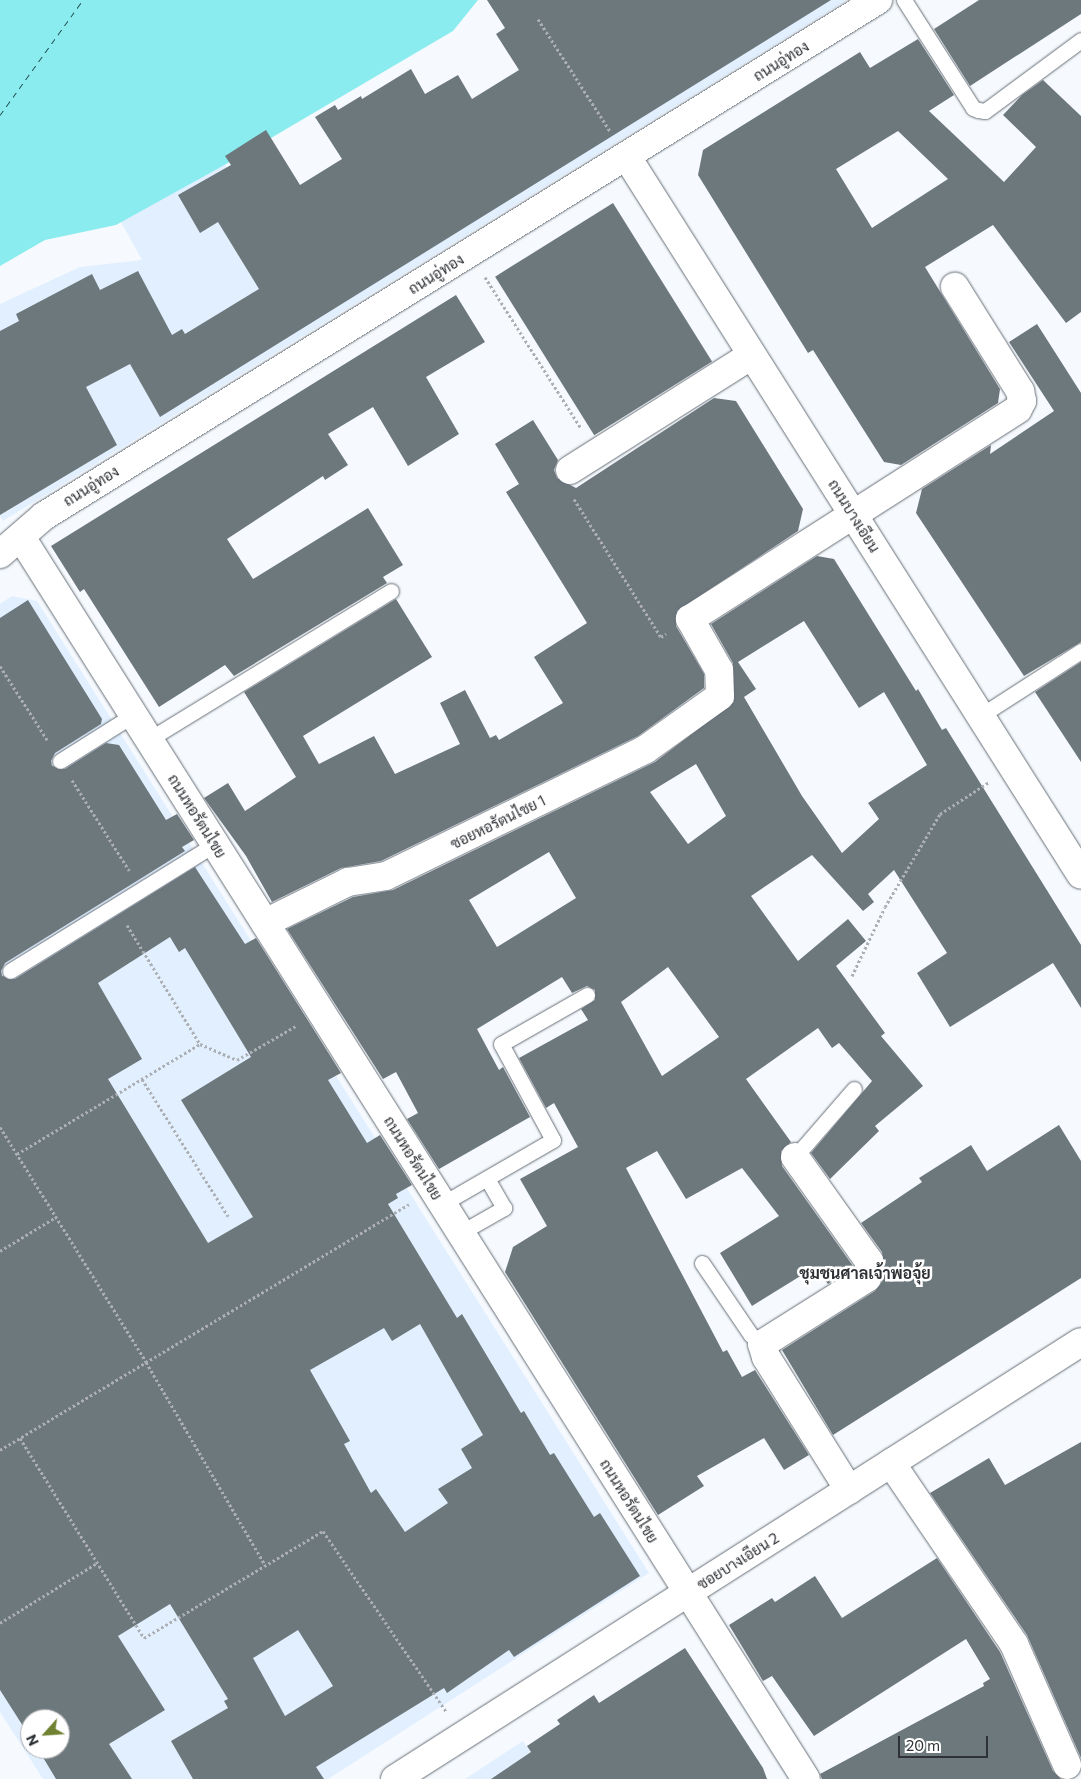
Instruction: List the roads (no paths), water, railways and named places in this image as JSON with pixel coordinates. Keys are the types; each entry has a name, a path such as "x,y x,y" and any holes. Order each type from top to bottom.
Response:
{"street":[{"name":"ถนนอู่ทอง","path":"7,546 44,516 878,0"},
{"name":"ถนนบางเอียน","path":"627,157 1081,875"},
{"path":"852,514 1018,409 1022,401 1020,391 955,287"},
{"path":"570,470 752,355"},
{"name":"ซอยหอรัตนไชย 1","path":"264,923 348,882 386,876 646,749 720,696 719,670 690,619 852,514"},
{"name":"ถนนหอรัตนไชย","path":"7,546 133,715 806,1779"},
{"path":"795,1156 869,1261 869,1270 867,1278 762,1344 766,1357 849,1490"},
{"name":"ซอยบางเอียน 2","path":"396,1779 1081,1342"},
{"path":"891,1463 1014,1644 1067,1766"}],"lane":[{"path":"904,0 973,108 978,110 985,111 1081,40"},
{"path":"148,740 391,590"},
{"path":"980,716 1081,651"},
{"path":"60,761 133,715"},
{"path":"10,971 215,844"},
{"path":"437,1197 487,1178 553,1140 501,1044 588,995"},
{"path":"795,1156 854,1089"},
{"path":"460,1233 504,1208 487,1178"},
{"path":"702,1263 751,1335 762,1344"}],"water":[{"path":"0,0 478,0 453,31 237,158 116,225 45,240 0,266"}],"district":[{"name":"ชุมชนศาลเจ้าพ่อจุ้ย","path":"865,1273"}]}
